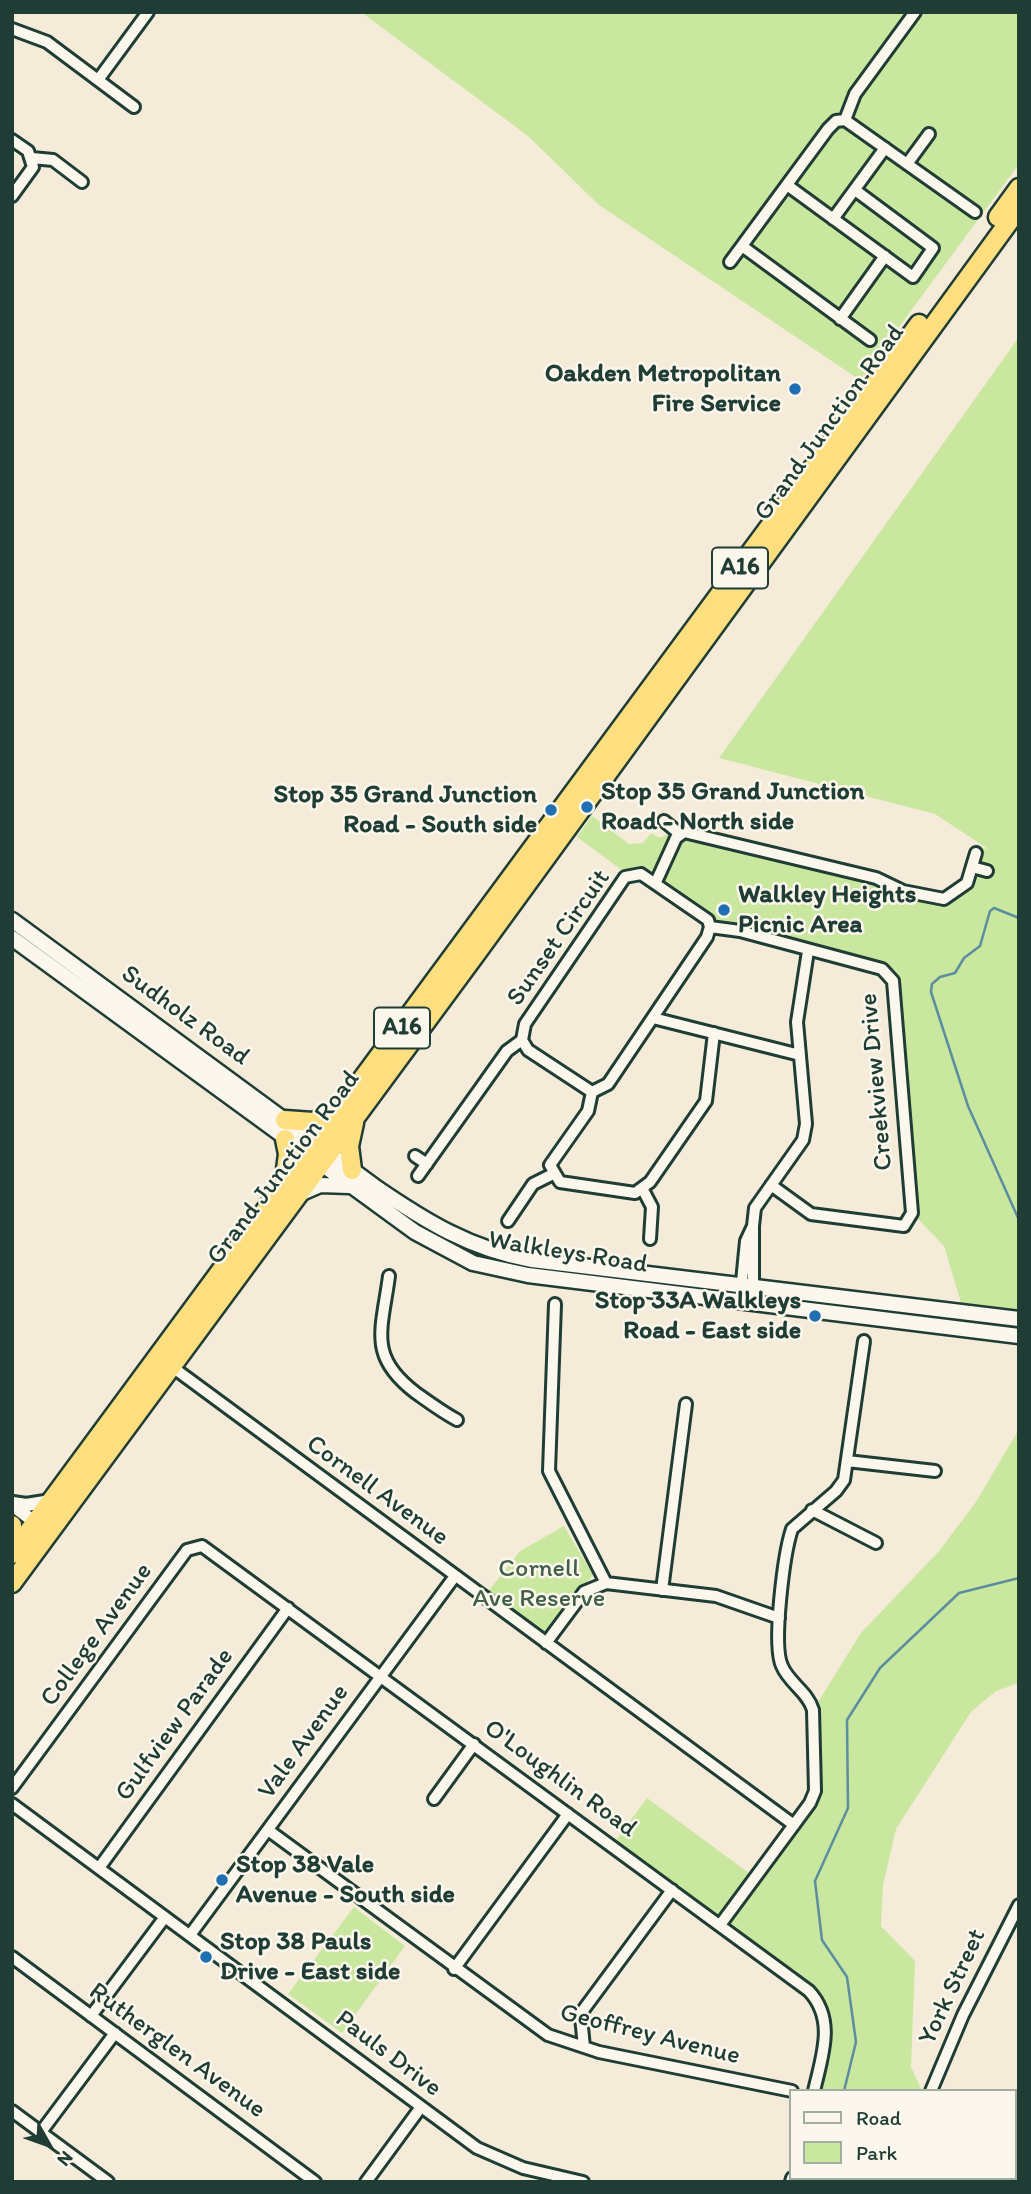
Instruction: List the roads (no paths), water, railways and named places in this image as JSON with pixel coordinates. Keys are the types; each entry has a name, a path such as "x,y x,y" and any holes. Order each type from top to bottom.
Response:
{"highway":[{"name":"Grand Junction Road","path":"12,1553 34,1530 164,1362 349,1113 879,389 1019,188"},
{"name":"Grand Junction Road","path":"879,389 1019,208"},
{"path":"290,1192 285,1129 349,1113 351,1178"},
{"name":"Grand Junction Road","path":"12,1583 34,1530 51,1501 164,1362"},
{"path":"12,1544 34,1530"}],"main road":[{"name":"Sudholz Road","path":"12,920 318,1154"},
{"name":"Sudholz Road","path":"12,938 285,1129"},
{"name":"Walkleys Road","path":"318,1154 427,1241 483,1266 528,1275 1019,1336"},
{"name":"Walkleys Road","path":"351,1178 435,1226 489,1251 531,1260 1019,1319"},
{"path":"290,1192 351,1178"}],"street":[{"path":"98,80 148,12"},
{"path":"845,120 855,94 915,12"},
{"path":"12,29 47,42 134,107"},
{"path":"730,262 836,121 845,120 975,212"},
{"path":"907,164 929,134"},
{"path":"12,140 32,158 52,160 82,181"},
{"path":"833,219 885,148"},
{"path":"12,197 33,167 32,158"},
{"path":"787,185 913,276 933,248 855,190"},
{"path":"742,246 870,340"},
{"path":"840,318 885,256"},
{"path":"664,821 680,834"},
{"path":"656,881 680,834 688,832 876,878 902,891 944,900 967,883 976,853"},
{"path":"972,867 987,872"},
{"name":"Sunset Circuit","path":"592,1092 528,1050 522,1040 525,1024 625,877 641,874 656,881 708,919 710,927"},
{"path":"710,927 707,937 608,1084 592,1092 588,1111 550,1166 560,1182 627,1194 642,1188 706,1101 714,1033"},
{"name":"Creekview Drive","path":"710,927 740,931 882,969 892,981 912,1213 904,1226 825,1217 811,1214 771,1185"},
{"path":"747,1302 755,1208 803,1140 806,1124 797,1022 808,951"},
{"path":"653,1018 800,1055"},
{"path":"418,1176 507,1051 522,1040"},
{"path":"415,1156 426,1164"},
{"path":"508,1221 533,1184 553,1174"},
{"path":"642,1188 652,1207 650,1239"},
{"path":"389,1276 381,1341 386,1364 399,1380 441,1412 457,1420"},
{"path":"555,1304 549,1471 606,1583"},
{"path":"720,1925 794,1825 815,1791 814,1715 810,1700 790,1680 779,1658 779,1618 790,1534 794,1526 842,1484 848,1461 864,1341"},
{"name":"Cornell Avenue","path":"164,1362 794,1825"},
{"path":"662,1590 686,1404"},
{"path":"848,1461 935,1471"},
{"path":"12,1504 51,1501"},
{"path":"12,1504 34,1530"},
{"path":"812,1510 876,1543"},
{"path":"12,1517 34,1530"},
{"name":"O'Loughlin Road","path":"197,1545 206,1548 778,1966 817,2001 823,2015 825,2035 814,2089"},
{"name":"College Avenue","path":"12,1788 187,1550 197,1545"},
{"name":"Vale Avenue","path":"190,1935 455,1576"},
{"path":"546,1643 584,1591 606,1583 722,1597 779,1618"},
{"name":"Gulfview Parade","path":"99,1868 288,1608"},
{"path":"434,1799 474,1744"},
{"name":"Pauls Drive","path":"12,1804 490,2156 523,2168 583,2182"},
{"path":"454,1969 568,1814"},
{"name":"Geoffrey Avenue","path":"268,1830 538,2030 584,2047 790,2091"},
{"path":"584,2047 581,2017 584,2009 672,1890"},
{"name":"York Street","path":"932,2089 963,2015 1019,1905"},
{"path":"91,2016 165,1917"},
{"name":"Rutherglen Avenue","path":"12,1957 313,2181"},
{"path":"41,2132 115,2033"},
{"path":"366,2182 421,2107"},
{"path":"12,2111 108,2182"}],"waterway":[{"path":"1019,918 994,908 990,911 980,946 964,958 955,973 940,977 932,984 931,992 968,1106 1019,1220"},
{"path":"844,2089 856,2042 847,1977 822,1940 815,1881 848,1808 847,1720 880,1668 959,1593 1019,1578"}],"place":[{"name":"Oakden Metropolitan Fire Service","path":"795,389"},
{"name":"Stop 35 Grand Junction Road - North side","path":"587,807"},
{"name":"Stop 35 Grand Junction Road - South side","path":"551,810"},
{"name":"Walkley Heights Picnic Area","path":"724,910"},
{"name":"Stop 33A Walkleys Road - East side","path":"815,1316"},
{"name":"Stop 38 Vale Avenue - South side","path":"222,1880"},
{"name":"Stop 38 Pauls Drive - East side","path":"206,1957"}],"park label":[{"name":"Cornell Ave Reserve","path":"539,1584"}]}
